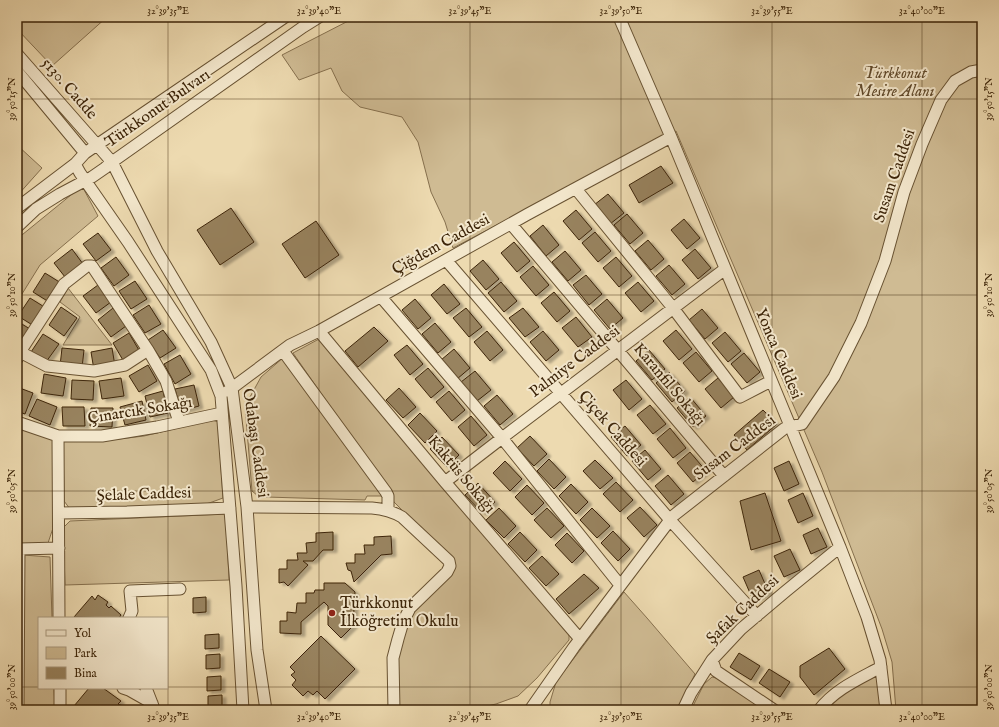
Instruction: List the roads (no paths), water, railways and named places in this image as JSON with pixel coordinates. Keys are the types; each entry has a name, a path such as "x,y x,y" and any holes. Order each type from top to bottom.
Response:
{"street":[{"name":"Türkkonut Bulvarı","path":"17,208 75,164 85,153 285,17"},
{"name":"Türkkonut Bulvarı","path":"17,227 36,209 99,172 319,17"},
{"name":"Yonca Caddesi","path":"619,17 671,137 771,381 791,426 867,617 880,660 886,710"},
{"name":"5130. Cadde","path":"17,54 112,162"},
{"name":"Susam Caddesi","path":"530,710 580,639 673,516 785,428 802,424 834,377 861,323 885,261 907,185 922,144 941,100 955,81 971,72 982,70"},
{"name":"5130. Cadde","path":"17,71 85,153"},
{"name":"Çiğdem Caddesi","path":"221,396 290,345 319,331 671,137"},
{"name":"Odabaşı Caddesi","path":"112,162 157,251 211,342 232,388 247,507 257,650 266,710"},
{"name":"Odabaşı Caddesi","path":"75,164 132,248 211,370 221,396 236,586 243,710"},
{"path":"576,188 673,308 740,397 771,381"},
{"name":"Karanfil Sokağı","path":"511,224 724,476"},
{"name":"Çiçek Caddesi","path":"446,260 670,520 757,616"},
{"path":"148,350 125,365 94,371 47,366 18,356 64,284 87,266 92,266 148,350 166,381 179,422"},
{"name":"Palmiye Caddesi","path":"445,482 726,269"},
{"path":"381,297 502,438 620,585"},
{"name":"Kaktüs Sokağı","path":"319,331 445,482 580,639"},
{"path":"283,350 386,492 388,496 388,510"},
{"name":"Çınarcık Sokağı","path":"17,422 58,436 102,436 157,427 222,413"},
{"path":"58,436 59,617"},
{"path":"247,507 372,508 388,510 402,517 449,561 450,566 447,572 410,608 403,622 393,658 394,710"},
{"name":"Şelale Caddesi","path":"59,512 135,512 230,508"},
{"name":"Şafak Caddesi","path":"683,710 691,693 712,660 741,629 840,547"},
{"path":"18,710 18,549 58,548"},
{"path":"129,617 132,611 130,591 180,589"},
{"path":"712,660 716,671 774,710"},
{"path":"819,710 843,687 881,667"},
{"path":"60,689 60,710"},
{"path":"126,689 153,707"},
{"path":"146,689 153,707"}],"place":[{"name":"Türkkonut İlköğretim Okulu","path":"332,613"}],"park label":[{"name":"Türkkonut Mesire Alanı","path":"895,83"}]}
